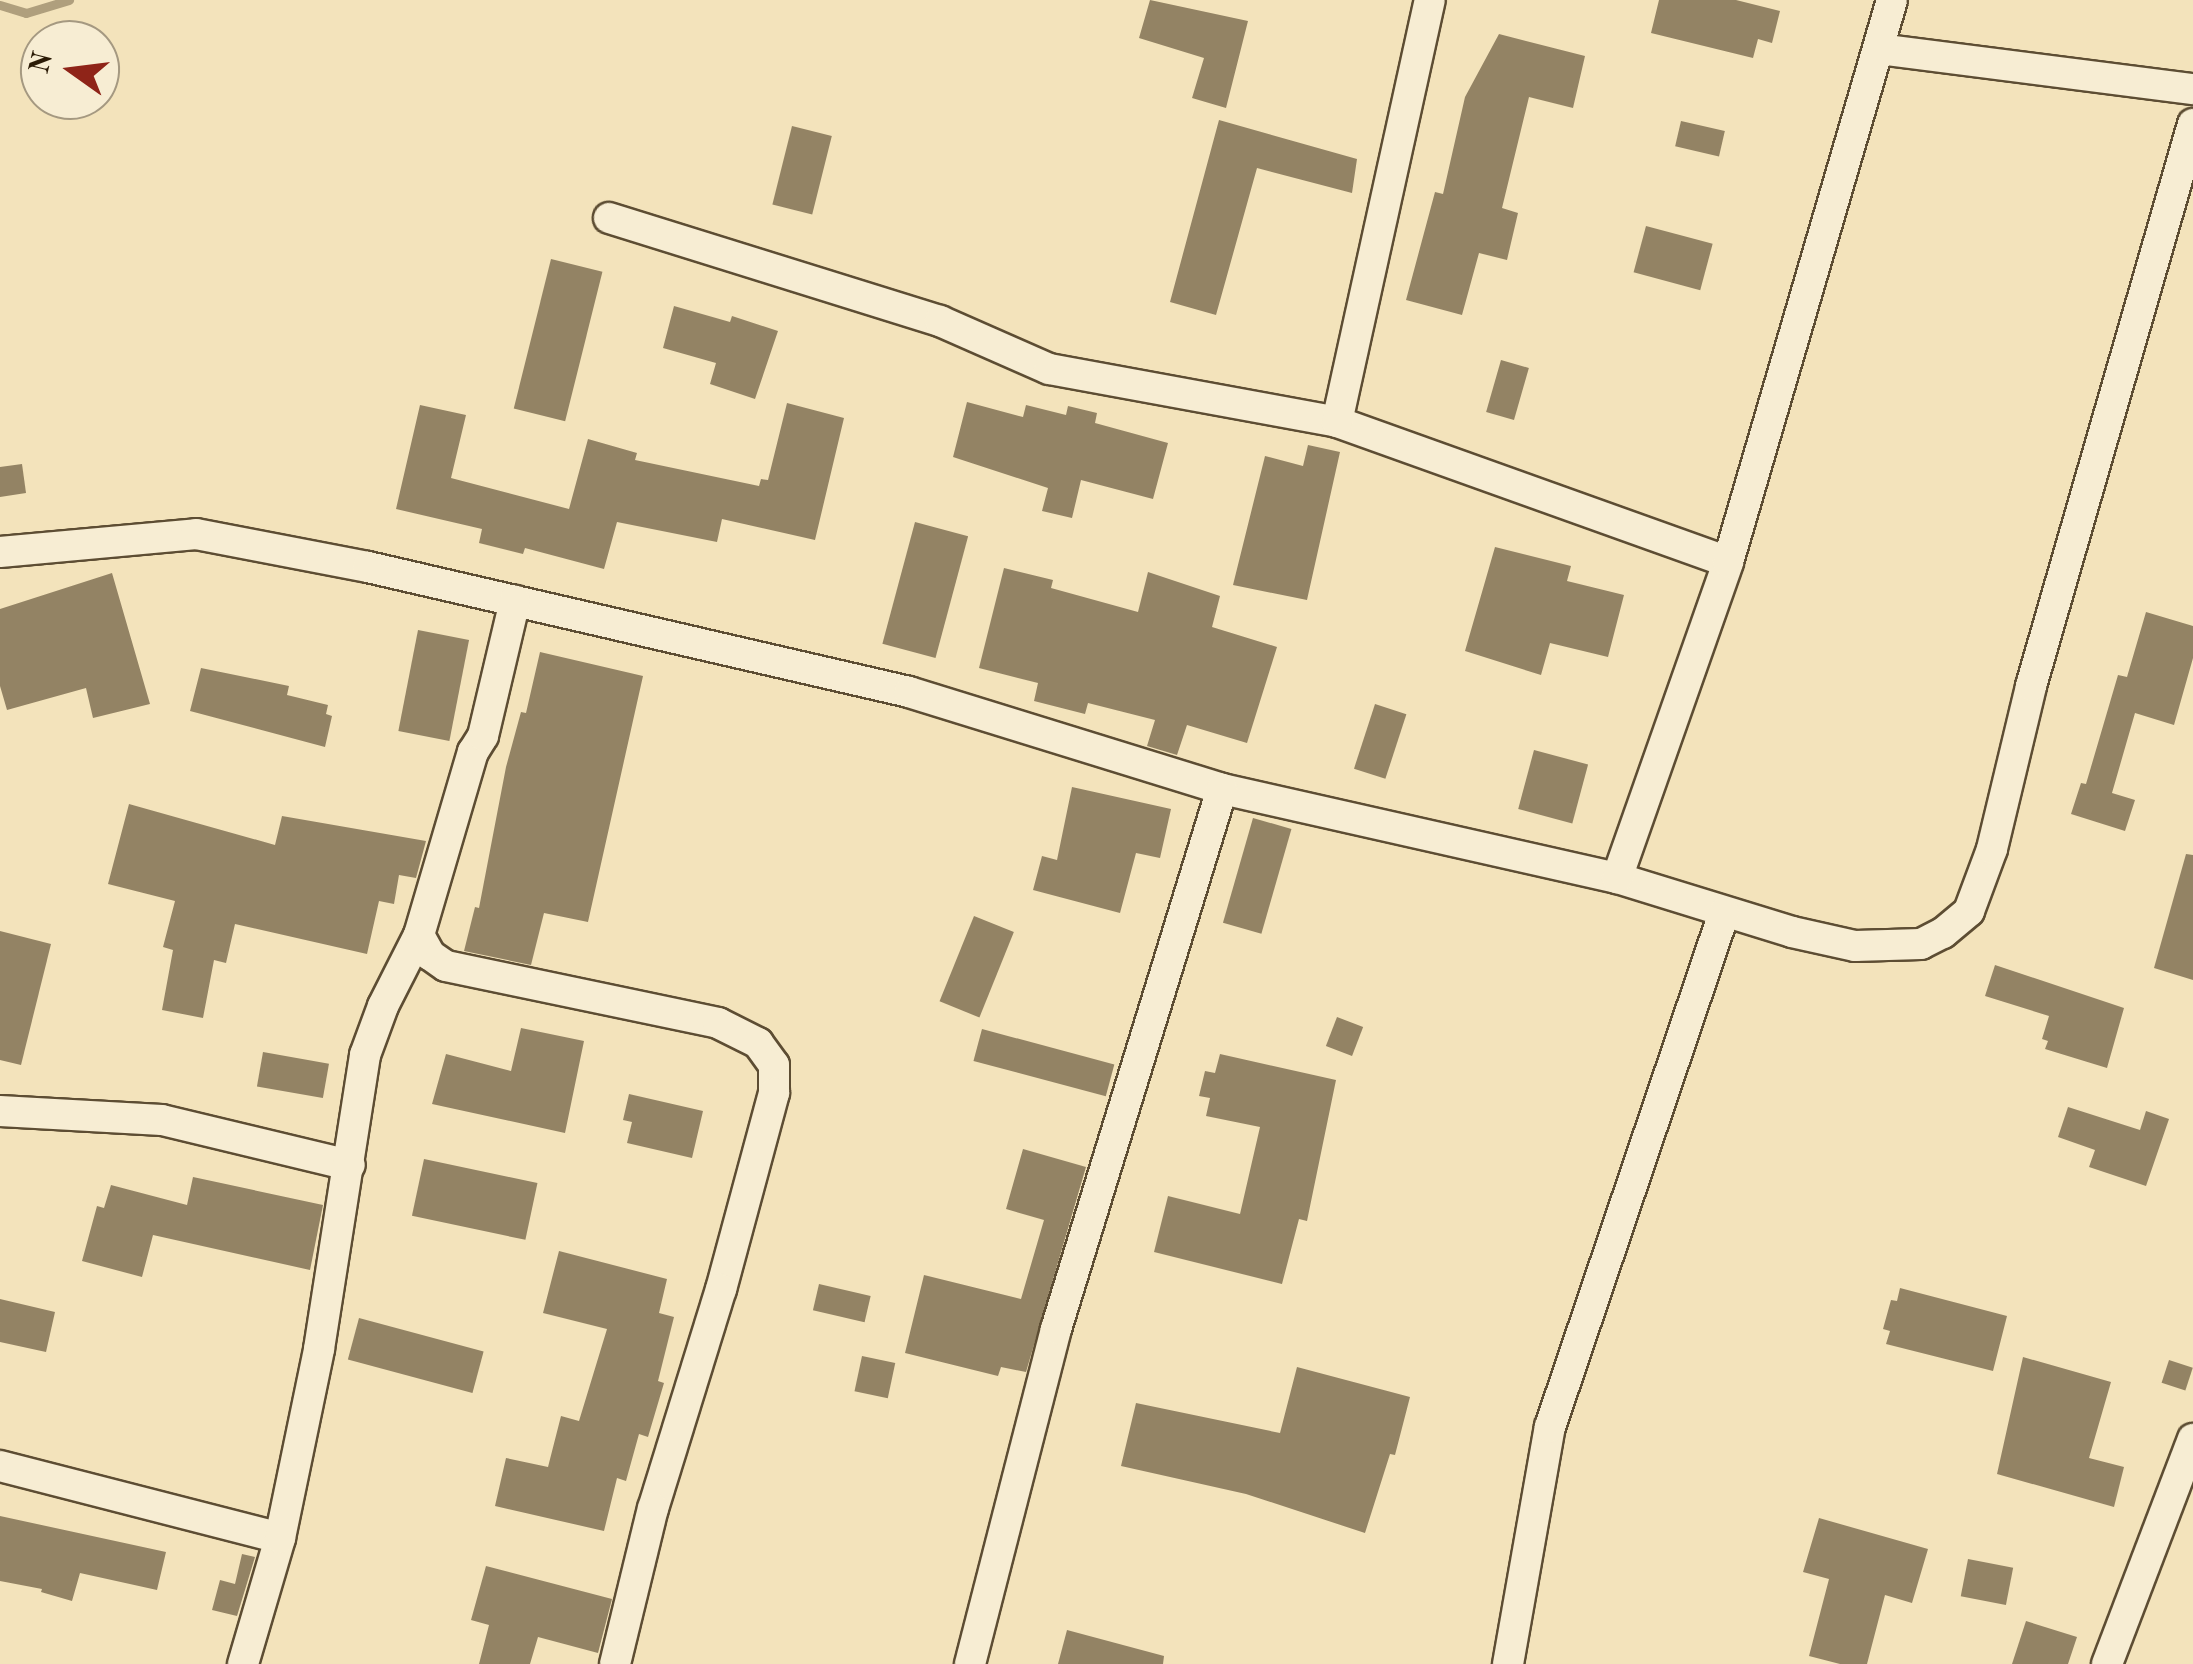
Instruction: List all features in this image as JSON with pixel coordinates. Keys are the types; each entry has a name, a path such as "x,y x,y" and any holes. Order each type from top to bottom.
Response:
{"street":[{"path":"1337,422 1430,0"},
{"path":"1616,878 1728,562 1892,0"},
{"path":"1880,49 2193,88"},
{"path":"0,552 196,534 368,567 909,692 1222,790 1616,878 1724,913 1855,946 1921,944 1943,934 1969,911 1992,849 2031,686 2193,124"},
{"path":"610,218 940,321 1049,369 1337,422 1728,562"},
{"path":"243,1664 280,1538 319,1349 366,1055 382,1006 419,935 472,752 483,736 515,602"},
{"path":"970,1664 1056,1329 1222,790"},
{"path":"1508,1664 1550,1427 1724,913"},
{"path":"419,935 430,955 446,966 718,1023 758,1043 774,1065 774,1093 721,1289 653,1508 615,1664"},
{"path":"0,1111 162,1120 350,1166"},
{"path":"2107,1664 2193,1439"},
{"path":"0,1466 280,1538"}],"building":[{"path":"1150,0 1248,21 1226,108 1192,98 1204,58 1139,38"},
{"path":"1659,0 1736,0 1780,11 1772,43 1758,39 1753,58 1651,33"},
{"path":"1499,34 1585,56 1573,108 1529,97 1502,208 1518,213 1507,260 1479,253 1462,315 1406,300 1435,192 1443,194 1465,97"},
{"path":"1219,120 1357,159 1352,193 1257,168 1216,315 1170,302"},
{"path":"1681,121 1725,131 1719,156 1675,146"},
{"path":"792,126 832,136 812,215 772,205"},
{"path":"1646,226 1713,244 1700,290 1634,272"},
{"path":"551,259 602,272 565,421 514,408"},
{"path":"674,306 730,322 732,316 778,331 755,399 710,384 716,363 663,348"},
{"path":"1501,360 1529,368 1514,420 1486,412"},
{"path":"967,402 1023,417 1026,405 1066,415 1068,406 1097,413 1095,423 1168,443 1153,499 1081,480 1072,518 1042,511 1048,488 953,457"},
{"path":"787,403 844,418 815,540 722,519 717,542 617,522 604,569 525,548 523,554 479,543 482,529 396,509 420,405 466,415 451,478 569,509 588,439 637,453 635,460 759,486 761,479 768,480"},
{"path":"1308,445 1340,452 1307,600 1233,585 1265,456 1303,466"},
{"path":"22,464 26,493 0,497 0,467"},
{"path":"915,522 968,536 936,658 882,644"},
{"path":"1495,547 1571,566 1567,581 1624,595 1608,657 1550,643 1541,675 1465,651"},
{"path":"1004,568 1053,580 1051,588 1138,612 1148,572 1220,596 1212,627 1277,647 1247,743 1187,725 1177,755 1147,746 1155,720 1088,703 1085,714 1034,701 1038,683 979,668"},
{"path":"112,573 150,704 93,718 86,688 7,710 0,686 0,609"},
{"path":"2146,612 2193,626 2193,658 2174,725 2135,713 2112,793 2135,800 2125,831 2071,814 2081,783 2086,784 2118,675 2127,677"},
{"path":"418,630 469,640 449,741 398,731"},
{"path":"540,652 643,676 588,922 544,913 531,965 464,951 475,907 479,908 506,767 521,712 526,713"},
{"path":"201,668 289,686 287,695 328,705 326,714 332,716 325,747 190,711"},
{"path":"1375,704 1406,714 1385,779 1354,769"},
{"path":"1534,750 1588,764 1572,823 1518,809"},
{"path":"1072,787 1171,809 1160,858 1136,853 1120,913 1033,890 1042,856 1057,860"},
{"path":"129,804 275,845 282,816 426,841 416,878 399,875 394,904 379,901 367,954 235,924 226,963 214,960 203,1018 162,1010 173,950 163,947 175,901 108,884"},
{"path":"1253,818 1291,829 1261,934 1223,923"},
{"path":"2186,854 2193,855 2193,980 2154,968"},
{"path":"974,916 1014,932 979,1017 940,1001"},
{"path":"0,931 51,944 21,1065 0,1060"},
{"path":"1995,965 2124,1008 2107,1068 2045,1049 2048,1041 2042,1039 2049,1016 1985,996"},
{"path":"1337,1017 1363,1027 1352,1056 1326,1046"},
{"path":"521,1028 584,1041 565,1133 432,1104 446,1054 511,1071"},
{"path":"982,1029 1114,1064 1106,1096 973,1061"},
{"path":"263,1052 329,1064 323,1098 257,1086"},
{"path":"1220,1054 1336,1080 1307,1221 1299,1219 1282,1284 1154,1252 1168,1196 1240,1214 1260,1127 1206,1116 1210,1098 1199,1096 1205,1071 1215,1073"},
{"path":"629,1094 703,1111 692,1158 627,1143 632,1122 623,1120"},
{"path":"2068,1107 2140,1130 2146,1111 2169,1119 2146,1186 2089,1167 2095,1150 2058,1137"},
{"path":"1023,1149 1086,1167 1026,1372 1001,1367 998,1376 905,1353 924,1275 1021,1299 1044,1220 1006,1209"},
{"path":"424,1159 537,1183 525,1240 412,1216"},
{"path":"193,1177 323,1205 310,1270 153,1235 142,1277 82,1261 97,1206 104,1208 111,1185 187,1205"},
{"path":"559,1251 667,1279 659,1313 674,1317 658,1381 664,1383 648,1437 639,1434 626,1481 617,1478 604,1531 495,1506 506,1458 548,1467 561,1416 579,1421 607,1329 543,1313"},
{"path":"819,1284 871,1296 865,1322 813,1310"},
{"path":"1900,1288 2007,1316 1993,1371 1886,1344 1890,1331 1883,1329 1891,1300 1897,1301"},
{"path":"0,1299 55,1312 46,1352 0,1342"},
{"path":"359,1318 484,1351 472,1393 348,1360"},
{"path":"862,1356 895,1363 888,1398 855,1391"},
{"path":"2023,1357 2111,1382 2089,1458 2124,1467 2114,1507 1997,1474"},
{"path":"2169,1360 2193,1368 2185,1391 2162,1383"},
{"path":"1297,1367 1410,1397 1395,1455 1390,1454 1365,1533 1246,1494 1121,1466 1136,1403 1280,1433"},
{"path":"0,1516 166,1552 157,1590 80,1573 72,1601 41,1592 42,1589 0,1581"},
{"path":"1819,1518 1928,1549 1912,1603 1885,1595 1867,1664 1840,1664 1809,1656 1829,1579 1803,1572"},
{"path":"242,1554 255,1557 237,1616 212,1610 220,1580 235,1584"},
{"path":"1968,1559 2013,1568 2006,1605 1961,1596"},
{"path":"486,1566 612,1599 598,1653 538,1637 530,1664 479,1664 489,1625 471,1620"},
{"path":"2026,1621 2077,1637 2068,1664 2012,1664"},
{"path":"1067,1630 1164,1656 1163,1664 1058,1664"}],"waterway":[{"path":"0,5 26,13 69,0"}]}
